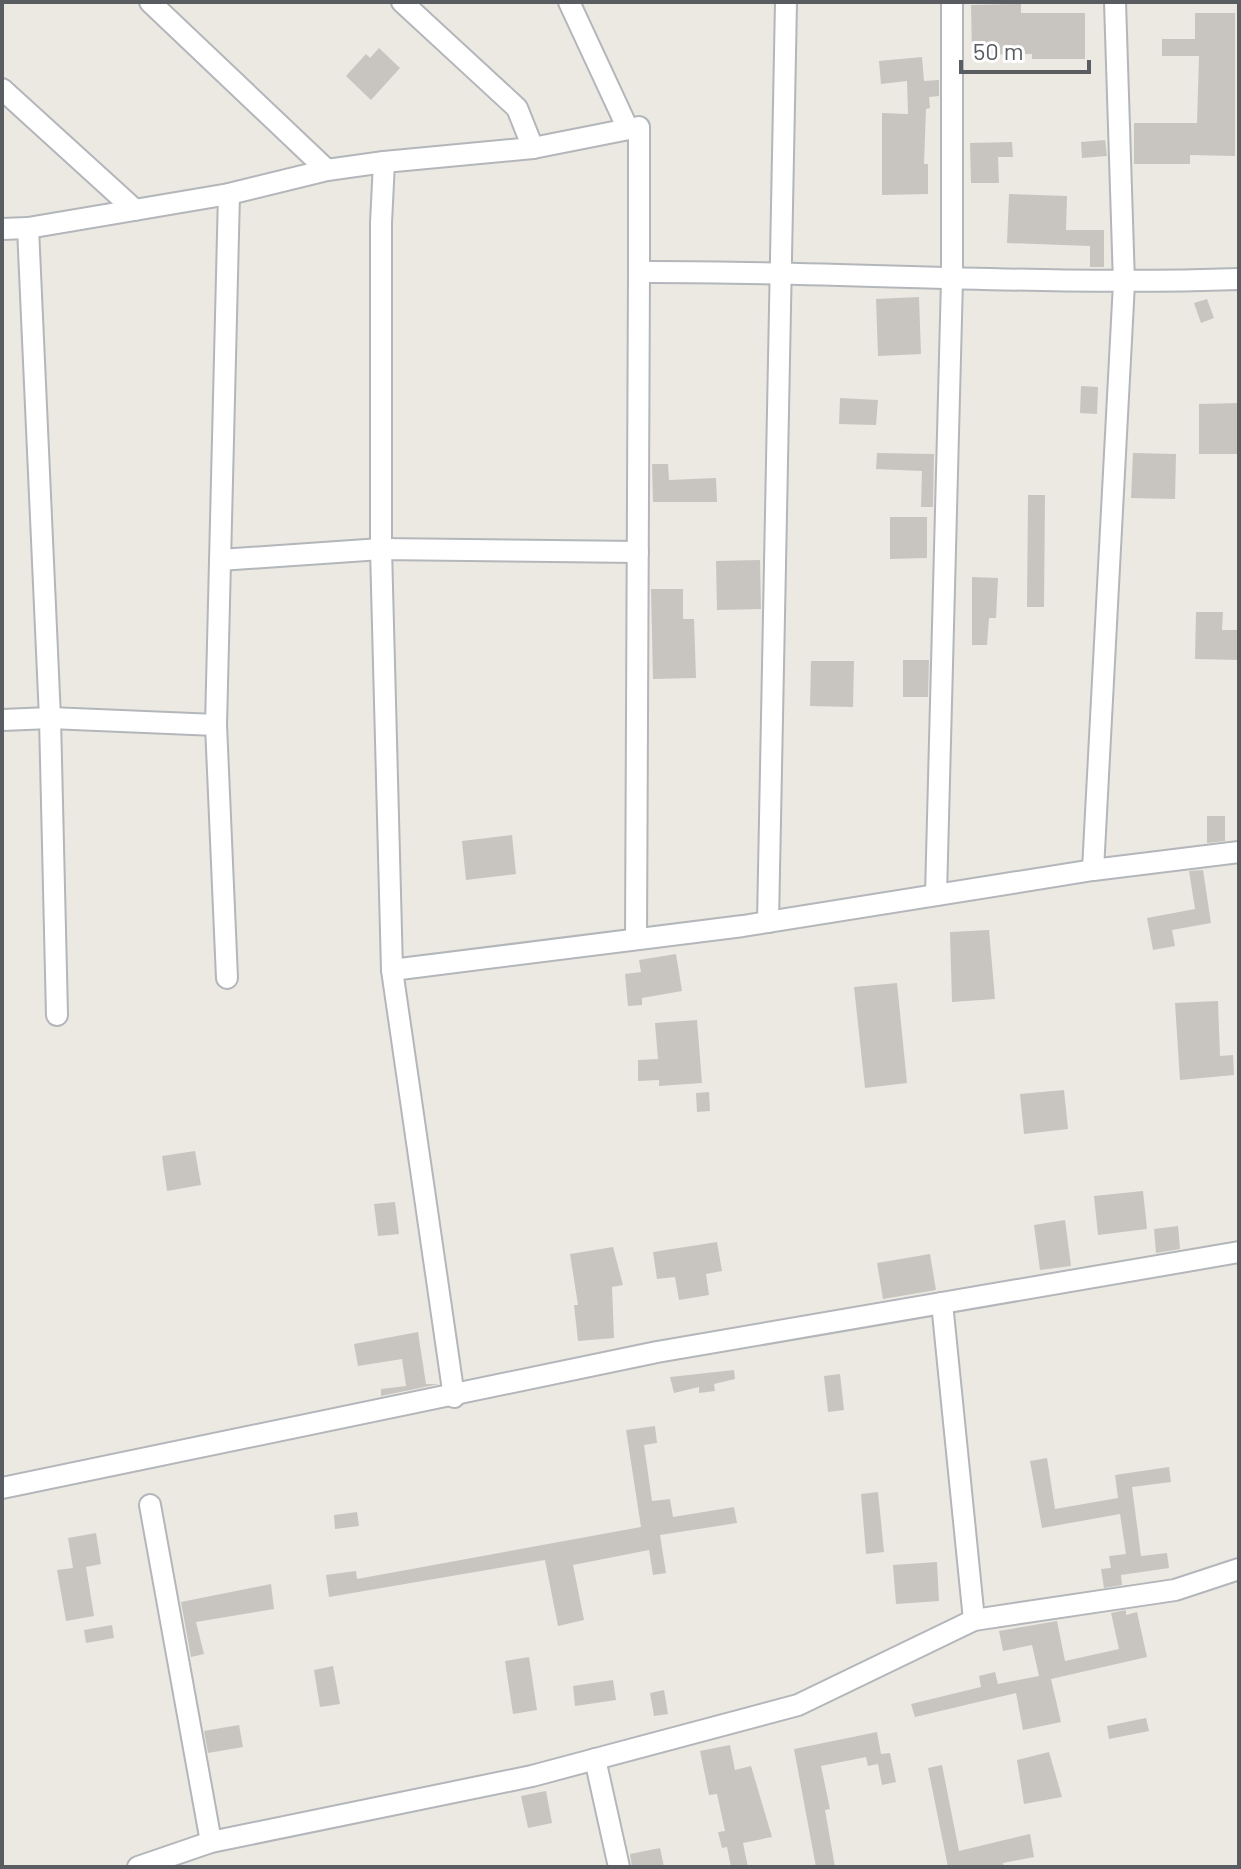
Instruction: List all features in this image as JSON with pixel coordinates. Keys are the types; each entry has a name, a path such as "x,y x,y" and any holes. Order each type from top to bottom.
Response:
{"street":[{"path":"150,2 327,170"},
{"path":"402,2 517,108 533,148"},
{"path":"569,2 628,129"},
{"path":"768,922 786,2"},
{"path":"936,895 952,280 952,2"},
{"path":"1093,870 1124,283 1115,2"},
{"path":"2,89 135,210"},
{"path":"2,229 28,228 229,194 327,170 533,148 639,127 636,939"},
{"path":"384,162 381,549 392,970 454,1397"},
{"path":"227,978 216,725 229,194"},
{"path":"28,228 50,718 57,1015"},
{"path":"639,272 779,271 952,280 1124,283 1239,279"},
{"path":"220,560 381,549 638,552"},
{"path":"2,720 50,718 216,725"},
{"path":"392,970 768,922 1093,870 1239,852"},
{"path":"2,1488 454,1397 657,1352 1239,1252"},
{"path":"942,1303 974,1620"},
{"path":"150,1505 211,1842"},
{"path":"138,1867 211,1842 532,1776 798,1705 974,1620 1175,1590 1239,1569"},
{"path":"595,1759 619,1867"}],"building":[{"path":"1021,4 1021,13 1085,13 1085,59 1032,59 1032,54 972,55 971,5"},
{"path":"1195,13 1235,13 1235,156 1190,155 1190,164 1134,164 1134,123 1197,123 1199,56 1162,56 1162,39 1195,39"},
{"path":"379,48 400,68 371,100 346,76 366,54 370,58"},
{"path":"922,57 924,81 939,80 939,96 929,97 930,108 926,109 924,164 928,164 928,194 882,195 882,113 908,114 907,81 881,84 879,61"},
{"path":"1105,140 1107,156 1082,158 1081,142"},
{"path":"1012,142 1013,157 998,157 999,183 971,183 970,143"},
{"path":"1009,194 1067,196 1066,230 1104,230 1104,267 1090,267 1090,246 1007,243"},
{"path":"919,297 921,354 878,356 876,299"},
{"path":"1207,299 1214,318 1201,323 1194,303"},
{"path":"1081,386 1098,387 1097,414 1080,413"},
{"path":"840,398 878,400 876,425 839,424"},
{"path":"1239,403 1239,454 1199,454 1199,404"},
{"path":"877,453 934,454 933,507 921,507 922,471 876,469"},
{"path":"1133,453 1176,454 1175,499 1131,498"},
{"path":"652,464 668,464 669,480 716,478 717,502 653,502"},
{"path":"1028,495 1045,495 1044,607 1027,607"},
{"path":"890,517 927,517 927,558 890,559"},
{"path":"760,560 761,609 717,610 716,561"},
{"path":"972,577 998,578 996,618 989,618 987,645 972,645"},
{"path":"651,589 683,589 683,619 694,619 696,678 653,679"},
{"path":"1196,612 1223,612 1222,630 1239,630 1239,660 1195,659"},
{"path":"903,660 929,660 928,697 903,697"},
{"path":"811,661 854,661 853,707 810,706"},
{"path":"1207,816 1225,816 1225,841 1207,843"},
{"path":"512,835 516,874 466,880 462,841"},
{"path":"1203,870 1211,923 1172,930 1175,946 1153,950 1147,918 1195,909 1189,871"},
{"path":"989,930 995,999 952,1002 950,932"},
{"path":"676,954 682,991 642,998 642,1005 628,1006 625,974 641,972 639,960"},
{"path":"897,983 907,1083 865,1088 854,987"},
{"path":"1218,1001 1220,1056 1233,1055 1234,1075 1180,1080 1175,1003"},
{"path":"697,1020 702,1083 659,1086 659,1080 638,1081 638,1060 658,1059 655,1023"},
{"path":"1064,1090 1068,1129 1024,1134 1020,1094"},
{"path":"709,1092 710,1111 697,1112 696,1093"},
{"path":"195,1151 201,1185 167,1191 162,1156"},
{"path":"1143,1191 1147,1229 1098,1235 1094,1196"},
{"path":"395,1202 399,1234 378,1236 374,1204"},
{"path":"1065,1220 1071,1266 1040,1270 1034,1225"},
{"path":"1178,1226 1180,1249 1156,1253 1154,1229"},
{"path":"717,1242 722,1271 706,1274 709,1295 679,1300 675,1277 657,1279 653,1252"},
{"path":"613,1247 623,1285 612,1287 614,1338 578,1341 574,1305 578,1305 570,1254"},
{"path":"930,1254 936,1290 883,1299 877,1263"},
{"path":"418,1332 426,1384 439,1384 381,1396 381,1389 406,1386 402,1359 358,1366 354,1344"},
{"path":"734,1370 735,1379 714,1384 715,1391 699,1393 699,1387 674,1393 670,1377"},
{"path":"840,1374 844,1410 828,1412 824,1376"},
{"path":"655,1426 657,1443 644,1445 652,1501 670,1499 673,1517 734,1507 737,1523 660,1535 666,1573 653,1575 649,1550 573,1565 584,1620 558,1626 545,1560 329,1597 326,1575 356,1571 357,1579 641,1527 626,1430"},
{"path":"1047,1458 1055,1509 1118,1498 1115,1475 1169,1467 1171,1482 1132,1487 1141,1556 1167,1553 1169,1568 1121,1575 1122,1585 1104,1588 1101,1569 1111,1568 1109,1556 1126,1554 1120,1514 1042,1528 1030,1461"},
{"path":"878,1492 884,1552 866,1554 861,1494"},
{"path":"357,1512 359,1526 335,1529 334,1515"},
{"path":"96,1533 101,1564 86,1567 94,1616 66,1621 57,1570 73,1568 68,1538"},
{"path":"937,1562 939,1601 896,1604 893,1565"},
{"path":"271,1584 274,1609 196,1622 204,1654 191,1657 181,1602"},
{"path":"1126,1610 1126,1615 1137,1612 1147,1657 1051,1679 1061,1722 1023,1730 1016,1693 915,1717 911,1704 981,1687 979,1676 995,1672 998,1684 1039,1676 1032,1645 1003,1651 999,1631 1057,1621 1065,1661 1119,1649 1111,1613"},
{"path":"112,1625 114,1638 86,1643 84,1630"},
{"path":"529,1657 537,1710 513,1714 505,1661"},
{"path":"333,1666 340,1704 320,1707 314,1670"},
{"path":"613,1680 616,1700 575,1706 573,1686"},
{"path":"664,1690 668,1714 654,1716 650,1693"},
{"path":"1146,1718 1149,1731 1109,1739 1107,1726"},
{"path":"239,1725 243,1747 208,1753 204,1731"},
{"path":"877,1732 881,1754 890,1753 896,1782 882,1785 878,1764 868,1766 866,1757 821,1766 830,1809 825,1810 835,1867 816,1867 794,1749"},
{"path":"730,1745 735,1770 751,1766 772,1837 743,1843 748,1867 731,1867 727,1847 722,1848 718,1832 725,1831 717,1794 709,1795 700,1751"},
{"path":"1049,1752 1062,1797 1024,1804 1017,1760"},
{"path":"942,1765 959,1851 1030,1834 1034,1857 1003,1863 1004,1867 948,1867 928,1768"},
{"path":"546,1791 552,1823 528,1828 521,1796"},
{"path":"660,1848 664,1867 632,1867 630,1854"}]}
